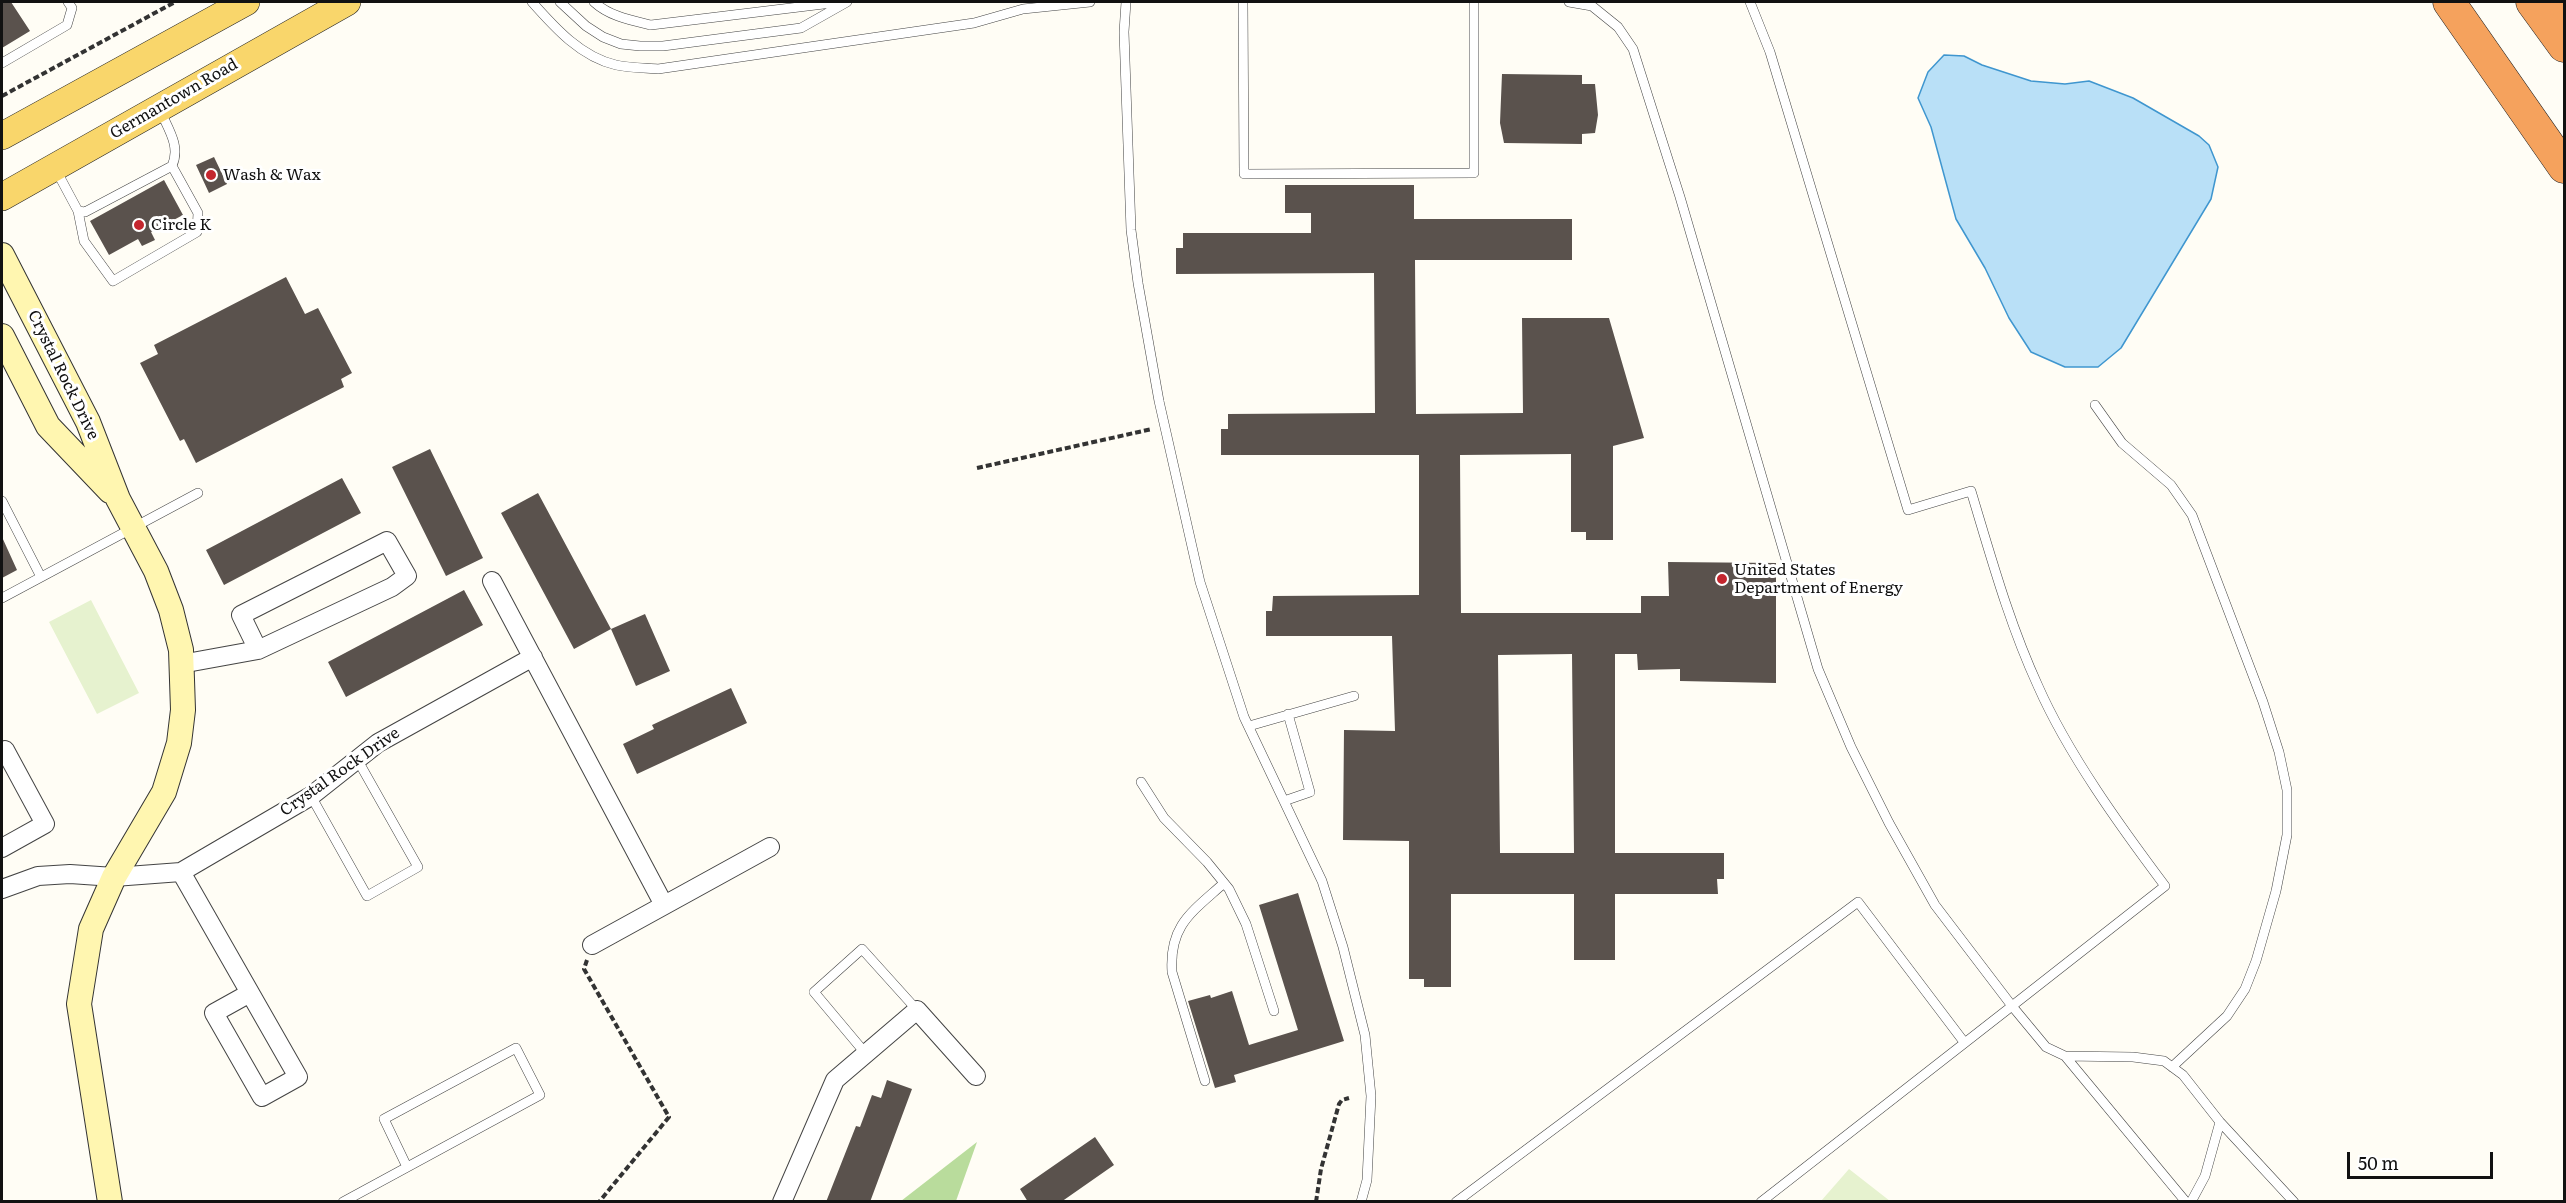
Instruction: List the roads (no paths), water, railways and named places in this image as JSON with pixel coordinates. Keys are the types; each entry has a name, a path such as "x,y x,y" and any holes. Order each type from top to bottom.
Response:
{"highway":[{"path":"2440,2 2483,49"},
{"path":"2449,2 2565,166"},
{"path":"2532,2 2565,46"},
{"path":"2561,2 2565,7"}],"main road":[{"path":"2,136 246,2"},
{"name":"Germantown Road","path":"2,197 347,2"}],"street":[{"name":"Crystal Rock Drive","path":"2,255 88,422 118,500 156,571 171,610 181,650 183,710 179,742 164,792 114,877 91,929 80,1004 110,1202"},
{"name":"Crystal Rock Drive","path":"4,349 48,426 118,500"},
{"path":"181,664 258,650 392,587 407,576 387,541 241,615 258,650"},
{"path":"492,581 664,905"},
{"name":"Crystal Rock Drive","path":"2,889 38,876 70,874 114,877 181,872 311,796 378,742 533,657"},
{"path":"2,752 5,750 45,824 2,848"},
{"path":"592,945 770,847"},
{"path":"181,872 298,1077 262,1097 214,1013 250,993"},
{"path":"782,1202 836,1080 917,1010 976,1076"}],"lane":[{"path":"2,63 67,25 72,8 68,2"},
{"path":"532,2 552,25 582,51 616,65 658,69 974,23 1023,9 1090,2"},
{"path":"560,2 586,26 621,44 663,46 801,28 846,2"},
{"path":"594,2 602,9 627,20 651,25 846,2"},
{"path":"1126,2 1124,32 1131,230 1146,333 1200,582 1249,726 1322,881 1343,947 1365,1035 1371,1096 1367,1180 1361,1202"},
{"path":"1243,2 1244,174 1474,172 1474,2"},
{"path":"1569,2 1592,6 1618,27 1633,49 1680,197 1818,669 1851,747 1889,823 1935,905 2046,1047 2065,1056 2133,1057 2164,1061 2183,1075 2220,1122 2294,1202"},
{"path":"1750,2 1770,52 1908,510 1971,491 2013,625 2038,687 2098,792 2164,886 1761,1202"},
{"path":"78,211 86,212 172,166 177,154 174,141 159,108"},
{"path":"54,167 78,211 84,241 113,281 197,232 198,213 172,166"},
{"path":"2095,405 2122,443 2171,485 2192,515 2263,702 2279,752 2287,790 2287,835 2276,891 2256,961 2245,989 2227,1016 2172,1067"},
{"path":"2,598 198,493"},
{"path":"2,501 40,578"},
{"path":"1249,726 1354,696"},
{"path":"1284,801 1310,792 1288,714"},
{"path":"311,796 367,896 418,867 357,759"},
{"path":"1141,782 1164,818 1224,883 1246,924 1274,1011"},
{"path":"1205,1081 1172,972 1171,954 1174,939 1182,923 1224,883"},
{"path":"1456,1202 1858,902 1964,1042"},
{"path":"866,1054 814,992 862,949 917,1010"},
{"path":"343,1202 540,1095 516,1048 384,1119 407,1167"},
{"path":"2065,1056 2186,1202"},
{"path":"2190,1202 2205,1176 2220,1122"}],"water":[{"path":"1944,55 1964,56 1982,65 2031,81 2065,84 2089,81 2133,98 2199,136 2209,145 2218,167 2211,199 2121,348 2098,367 2065,367 2031,352 2009,318 1985,268 1956,219 1931,127 1918,98 1928,72"}],"place":[{"name":"Wash & Wax","path":"211,175"},
{"name":"Circle K","path":"139,225"},
{"name":"United States Department of Energy","path":"1722,579"}]}
